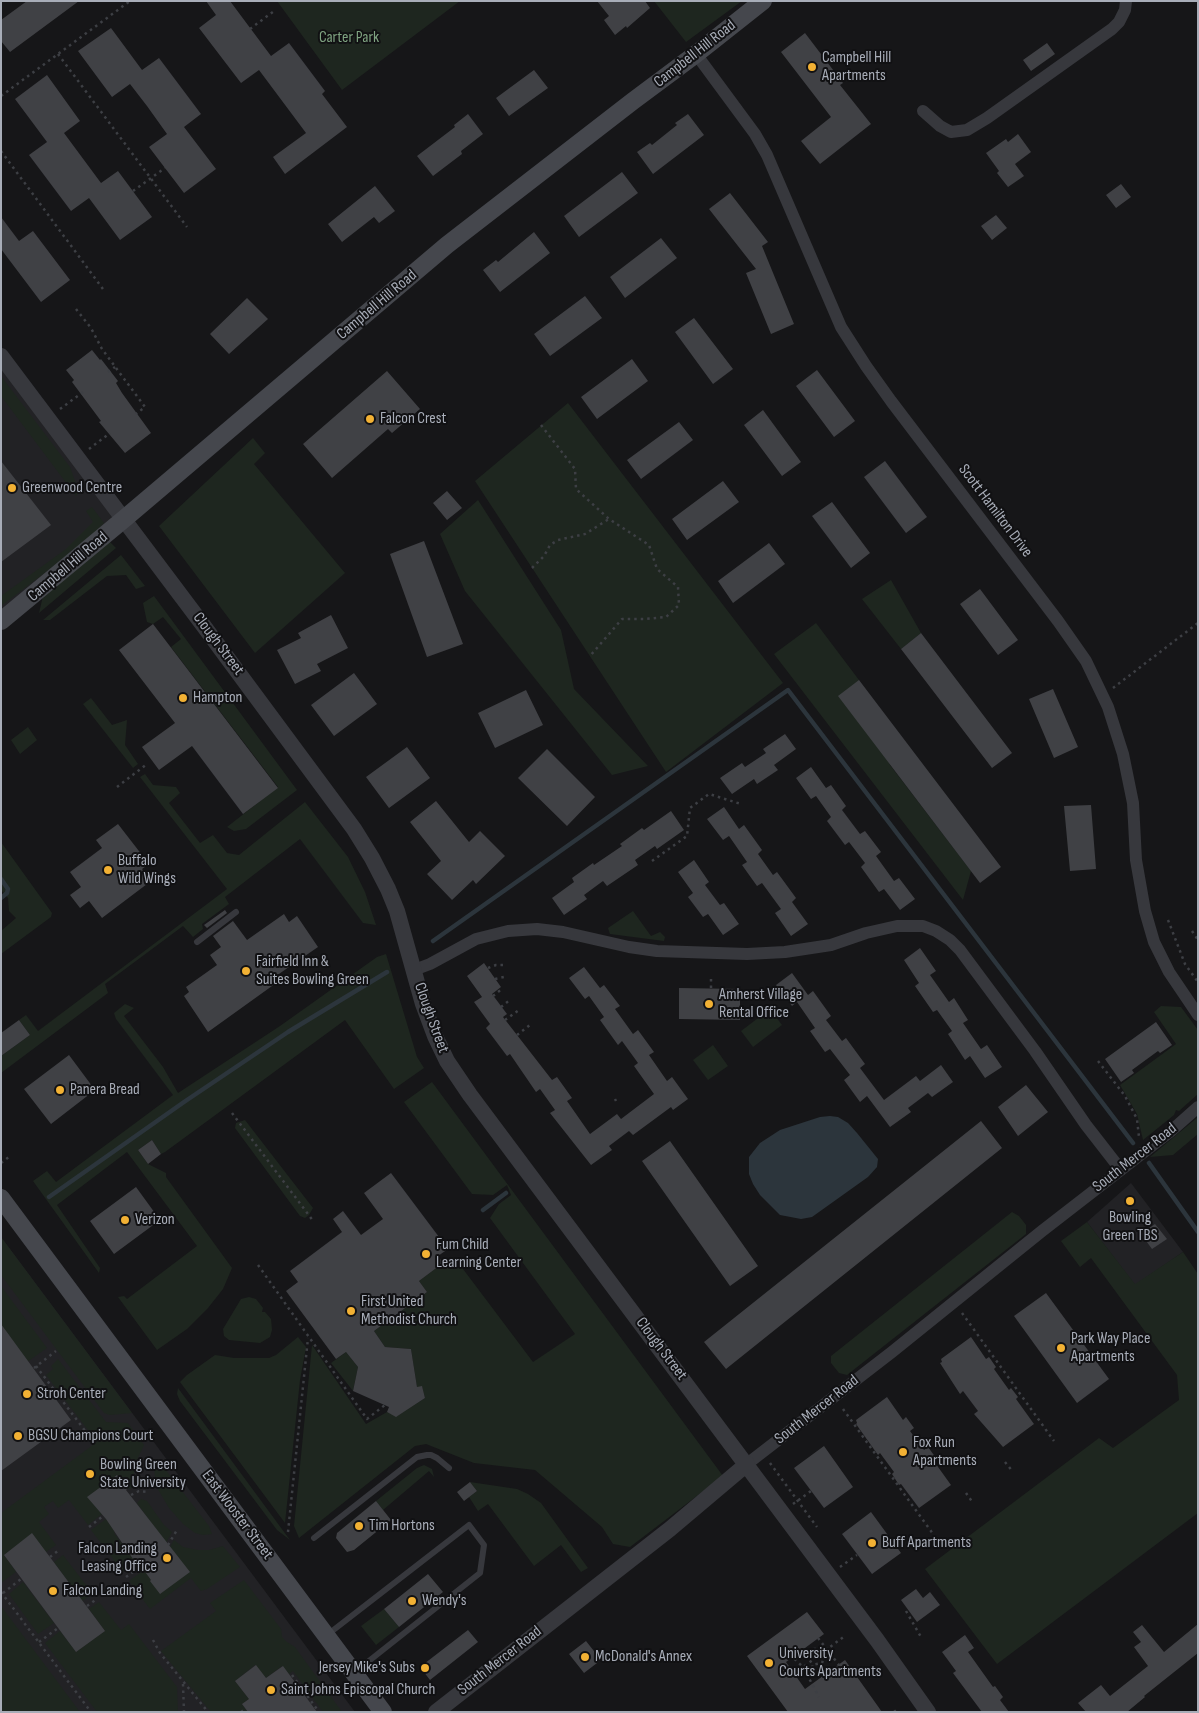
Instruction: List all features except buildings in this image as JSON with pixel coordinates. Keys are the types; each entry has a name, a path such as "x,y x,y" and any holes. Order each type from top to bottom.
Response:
{"main road":[{"name":"Campbell Hill Road","path":"1,621 124,520 447,245 762,1"},
{"name":"East Wooster Street","path":"1,1198 383,1712"}],"street":[{"path":"923,111 940,126 951,132 967,130 987,118 1112,29 1119,22 1125,10 1126,1"},
{"name":"Scott Hamilton Drive","path":"696,54 755,134 767,155 841,327 866,366 1086,661 1108,708 1123,754 1133,803 1136,860 1154,942 1169,972 1198,1015"},
{"name":"Clough Street","path":"1,356 354,829 372,858 397,911 423,1004 435,1036 447,1061 470,1095 747,1464 928,1712"},
{"path":"414,970 430,964 476,939 508,931 537,929 563,932 629,947 657,951 747,954 785,952 831,945 866,933 897,926 923,926 936,931 950,940 960,950 1035,1051 1086,1125 1121,1170"},
{"name":"South Mercer Road","path":"436,1712 670,1529 747,1464 892,1352 1198,1107"}],"lane":[{"path":"197,942 236,912"},
{"path":"314,1538 417,1457 427,1454 432,1455 449,1468"},
{"path":"326,1635 469,1525 484,1545 480,1574 354,1673"}],"path":[{"path":"1,96 130,1"},
{"path":"250,29 274,11"},
{"path":"58,54 187,227"},
{"path":"2,153 103,289"},
{"path":"133,192 166,168"},
{"path":"76,308 91,328 102,349 145,407 136,414"},
{"path":"108,372 115,367"},
{"path":"57,411 83,392"},
{"path":"541,425 575,468 576,488 609,519 649,545 657,569 678,587 679,605 666,617 622,619 590,656"},
{"path":"86,451 110,433"},
{"path":"532,568 544,556 550,545 558,540 585,534 609,519"},
{"path":"1104,698 1116,685 1198,623"},
{"path":"117,787 147,764"},
{"path":"652,861 688,836 690,808 708,794 741,804"},
{"path":"1168,920 1185,964 1198,982"},
{"path":"1192,930 1198,940"},
{"path":"488,968 496,965 506,965"},
{"path":"495,979 504,977"},
{"path":"710,988 711,979"},
{"path":"493,996 503,988"},
{"path":"501,1007 511,1000"},
{"path":"505,1020 519,1010"},
{"path":"517,1035 530,1025"},
{"path":"1098,1061 1124,1096 1137,1119 1139,1138 1148,1148"},
{"path":"232,1113 314,1222"},
{"path":"1,1163 10,1157"},
{"path":"258,1265 368,1419 385,1405"},
{"path":"962,1313 1054,1441"},
{"path":"288,1532 308,1337"},
{"path":"56,1351 35,1367 86,1432"},
{"path":"843,1408 933,1534"},
{"path":"769,1462 817,1527"},
{"path":"1005,1462 1013,1472"},
{"path":"131,1496 139,1491 148,1492"},
{"path":"790,1506 812,1491"},
{"path":"966,1493 973,1503"},
{"path":"89,1527 103,1516"},
{"path":"168,1545 177,1530"},
{"path":"50,1557 59,1550"},
{"path":"837,1569 858,1555"},
{"path":"126,1577 141,1566"},
{"path":"22,1579 2,1592 91,1712"},
{"path":"86,1606 96,1599"},
{"path":"906,1611 921,1636"},
{"path":"39,1642 58,1628"},
{"path":"794,1674 846,1635"},
{"path":"818,1638 839,1665"},
{"path":"153,1640 160,1653 208,1712"},
{"path":"793,1657 797,1654 805,1656 810,1648 827,1649"},
{"path":"808,1677 813,1673 812,1665 822,1663 827,1649"},
{"path":"785,1650 803,1667 819,1697"},
{"path":"292,1675 319,1712"},
{"path":"183,1682 184,1712"},
{"path":"241,1712 245,1708"},
{"path":"894,1712 899,1708"}],"shaded area":[{"name":"Greenwood Centre","path":"1,356 124,519 1,621"},
{"path":"820,1117 838,1117 848,1123 878,1159 877,1167 868,1177 812,1217 801,1219 780,1215 760,1195 753,1184 749,1174 749,1157 760,1143 780,1130"},
{"path":"1131,1183 1183,1252 1135,1285 1087,1222"},
{"name":"Bowling Green State University","path":"1,1237 355,1712 1,1712"}],"green space":[{"name":"Carter Park","path":"277,1 460,1 342,90"},
{"path":"654,1 742,1 686,42"},
{"path":"1,376 70,467 79,492 76,496 1,396"},
{"path":"568,403 783,683 666,772 475,481"},
{"path":"253,438 265,453 254,464 345,573 255,653 159,526"},
{"path":"478,500 561,630 574,689 648,766 612,775 465,591 440,534"},
{"path":"92,507 104,523 83,544 1,606 1,596 66,549 93,522 86,511"},
{"path":"109,541 116,548 39,613 43,596"},
{"path":"121,555 145,586 136,589 126,575 107,576 50,620 43,620"},
{"path":"891,580 921,633 901,649 862,599"},
{"path":"154,596 297,790 246,829 234,831 227,827 278,787 171,647 181,639 163,617 153,624 147,622 143,603"},
{"path":"816,623 859,680 890,765 971,871 963,900 774,654"},
{"path":"91,698 112,725 127,720 125,745 138,764 133,768 83,704"},
{"path":"28,727 37,740 20,754 11,740"},
{"path":"145,774 153,785 176,787 180,793 169,803 200,843 213,835 227,853 239,855 305,802 348,857 365,892 376,925 363,923 300,839 225,897 229,904 202,924 203,929 193,937 183,926 105,984 108,993 1,1073 1,1056 30,1035 19,1020 26,1015 38,1031 227,889 140,777"},
{"path":"1,842 52,913 51,917 1,954 1,931 16,918 9,911 8,898 1,890"},
{"path":"633,911 651,936 660,932 665,937 664,941 610,934 608,928"},
{"path":"386,954 417,1057 424,1068 394,1089 345,1020 165,1152 161,1154 152,1140 138,1150 148,1164 166,1173 166,1177 232,1268 223,1289 208,1308 187,1329 157,1350 118,1297 124,1296 127,1299 197,1246 127,1152 57,1205 100,1268 99,1273 33,1181 47,1171 56,1182 173,1095 116,1019 114,1013 125,1004 134,1008 124,1016 163,1067 178,1093 280,1026 377,957"},
{"path":"1161,1006 1181,1007 1198,1030 1198,1094 1179,1111 1176,1110 1174,1115 1143,1140 1137,1114 1120,1085 1176,1044 1154,1012"},
{"path":"770,1009 782,1025 753,1047 741,1031"},
{"path":"713,1045 728,1066 708,1080 693,1060"},
{"path":"432,1082 723,1476 630,1547 613,1544 602,1527 535,1470 474,1463 426,1444 415,1446 299,1538 294,1526 312,1345 366,1424 387,1412 397,1416 425,1398 422,1387 417,1387 411,1349 385,1347 374,1331 427,1292 419,1281 454,1257 533,1362 575,1334 490,1218 499,1204 511,1195 507,1185 493,1195 472,1194 404,1102"},
{"path":"1198,1117 1198,1134 1173,1155 1150,1157"},
{"path":"245,1120 313,1208 305,1218 300,1216 235,1128 236,1123"},
{"path":"1012,1212 1019,1216 1026,1225 1026,1234 847,1375 839,1373 831,1363 831,1356"},
{"path":"1087,1222 1135,1284 1183,1252 1198,1274 1198,1513 997,1664 925,1569 1099,1438 1113,1448 1179,1400 1177,1375 1091,1258 1080,1267 1061,1241"},
{"path":"1,1237 132,1413 110,1415 104,1413 1,1275"},
{"path":"1,1286 47,1348 27,1362 1,1324"},
{"path":"249,1297 256,1299 263,1308 262,1312 265,1312 271,1319 272,1330 270,1337 260,1343 229,1340 224,1336 223,1329 241,1299"},
{"path":"298,1337 306,1347 300,1380 285,1523 180,1382 215,1355 234,1358 269,1358 276,1355"},
{"path":"346,1352 358,1367 353,1391 331,1363"},
{"path":"58,1359 106,1422 128,1423 144,1445 136,1462 134,1473 136,1487 127,1489 117,1475 88,1497 102,1514 88,1525 69,1500 58,1508 53,1501 44,1507 49,1514 39,1522 56,1545 46,1552 32,1534 4,1555 16,1572 1,1583 1,1513 97,1442 46,1375 53,1369 51,1366"},
{"path":"178,1388 290,1540 277,1530 180,1401 177,1394"},
{"path":"158,1460 209,1526 212,1534 203,1535 195,1533 183,1524 169,1508 156,1486 154,1467"},
{"path":"424,1465 432,1469 434,1477 429,1471 383,1510 376,1501 417,1468"},
{"path":"470,1482 517,1489 541,1503 588,1568 581,1572 561,1545 534,1566 488,1504 478,1511 469,1497 477,1491"},
{"path":"141,1499 147,1501 164,1525 172,1532 166,1543 137,1503"},
{"path":"106,1519 114,1533 138,1562 123,1572 91,1530"},
{"path":"174,1540 183,1547 198,1550 209,1550 223,1546 240,1567 201,1591 191,1578 150,1609 129,1581 144,1570 160,1594 189,1571 170,1547"},
{"path":"63,1555 93,1594 82,1601 54,1562"},
{"path":"244,1580 281,1629 282,1637 295,1647 342,1712 323,1712 293,1671 289,1674 282,1666 266,1678 255,1665 235,1681 249,1699 242,1704 248,1712 211,1712 161,1651 216,1611 210,1603"},
{"path":"23,1582 54,1623 38,1634 9,1594"},
{"path":"99,1602 121,1630 129,1624 177,1687 178,1712 97,1712 45,1643 60,1631 76,1652 105,1631 89,1609"},
{"path":"1,1606 80,1712 1,1712"},
{"path":"384,1609 399,1627 376,1645 361,1626"}],"waterway":[{"path":"433,941 788,690 1133,1143"},
{"path":"1,879 8,889 7,893 1,898"},
{"path":"49,1197 288,1032 387,972"},
{"path":"1149,1163 1198,1232"},
{"path":"483,1210 506,1193"}],"place":[{"name":"Campbell Hill Apartments","path":"812,67"},
{"name":"Falcon Crest","path":"370,419"},
{"name":"Greenwood Centre","path":"12,488"},
{"name":"Hampton","path":"183,698"},
{"name":"Buffalo Wild Wings","path":"108,870"},
{"name":"Fairfield Inn & Suites Bowling Green","path":"246,971"},
{"name":"Amherst Village Rental Office","path":"709,1004"},
{"name":"Panera Bread","path":"60,1090"},
{"name":"Bowling Green TBS","path":"1130,1201"},
{"name":"Verizon","path":"125,1220"},
{"name":"Fum Child Learning Center","path":"426,1254"},
{"name":"First United Methodist Church","path":"351,1311"},
{"name":"Park Way Place Apartments","path":"1061,1348"},
{"name":"Stroh Center","path":"27,1394"},
{"name":"BGSU Champions Court","path":"18,1436"},
{"name":"Fox Run Apartments","path":"903,1452"},
{"name":"Bowling Green State University","path":"90,1474"},
{"name":"Tim Hortons","path":"359,1526"},
{"name":"Buff Apartments","path":"872,1543"},
{"name":"Falcon Landing Leasing Office","path":"167,1558"},
{"name":"Falcon Landing","path":"53,1591"},
{"name":"Wendy's","path":"412,1601"},
{"name":"McDonald's Annex","path":"585,1657"},
{"name":"University Courts Apartments","path":"769,1663"},
{"name":"Jersey Mike's Subs","path":"425,1668"},
{"name":"Saint Johns Episcopal Church","path":"271,1690"}]}
